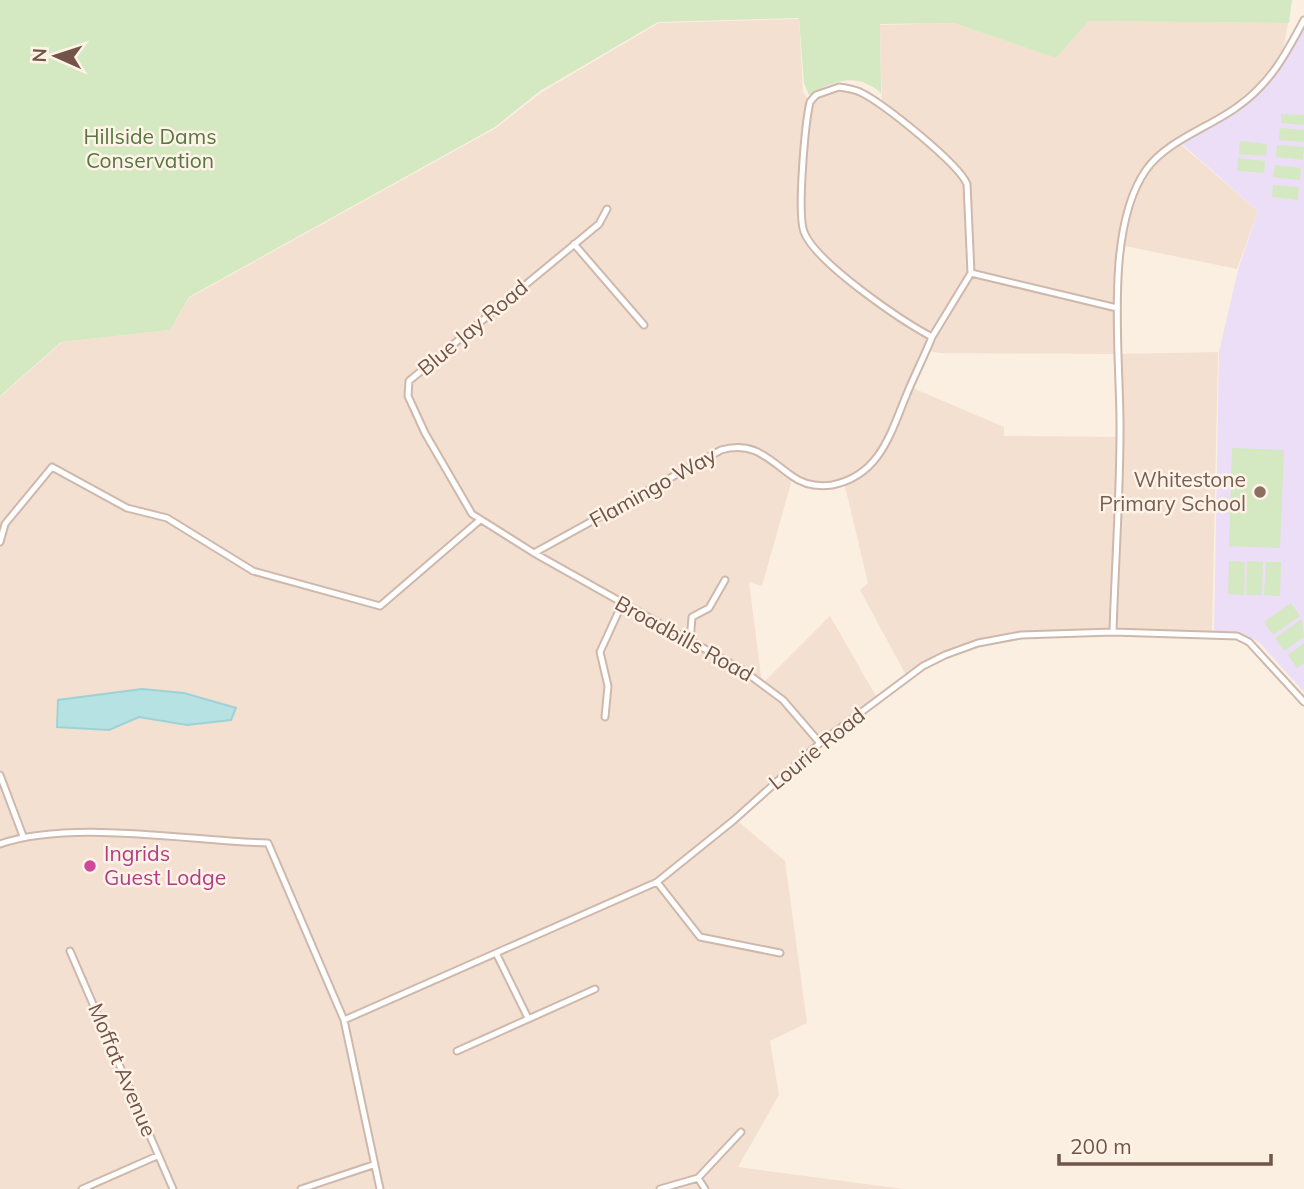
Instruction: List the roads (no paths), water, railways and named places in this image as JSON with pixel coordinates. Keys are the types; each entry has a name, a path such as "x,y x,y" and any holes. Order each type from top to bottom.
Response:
{"street":[{"path":"1113,632 1121,430 1117,308 1124,228 1144,173 1171,148 1252,97 1275,72 1304,20"},
{"path":"932,337 881,307 808,239 802,220 810,102 816,95 831,88 862,93 916,132 960,173 967,184 970,201 971,273 1117,308"},
{"name":"Blue Jay Road","path":"534,553 480,520 466,507 444,470 408,396 407,385 599,224 607,209"},
{"path":"574,244 643,325"},
{"name":"Flamingo Way","path":"534,553 732,447 743,445 759,452 799,481 822,487 845,482 862,472 886,446 932,337 971,273"},
{"path":"0,542 5,524 52,467 127,508 167,518 253,571 380,606 480,520"},
{"name":"Broadbills Road","path":"534,553 769,688 808,726 820,743"},
{"path":"690,642 692,617 709,608 725,580"},
{"path":"605,718 608,686 600,652 622,604"},
{"name":"Lourie Road","path":"344,1020 497,955 657,882 734,820 820,743 923,666 960,649 1021,635 1113,632 1242,637 1304,702"},
{"path":"0,775 23,836"},
{"path":"0,844 23,836 76,833 268,842 344,1020 380,1189"},
{"path":"657,882 700,937 780,953"},
{"name":"Moffat Avenue","path":"70,951 134,1093 157,1156 173,1189"},
{"path":"497,955 528,1018"},
{"path":"457,1051 595,989"},
{"path":"660,1189 698,1178 741,1132"},
{"path":"82,1189 157,1156"},
{"path":"301,1189 373,1165"},
{"path":"698,1178 705,1189"}],"water":[{"path":"142,689 184,693 236,708 231,720 187,725 139,717 109,730 57,727 58,700"}],"place":[{"name":"Whitestone Primary School","path":"1260,492"},
{"name":"Ingrids Guest Lodge","path":"90,866"}],"park label":[{"name":"Hillside Dams Conservation","path":"150,149"}]}
